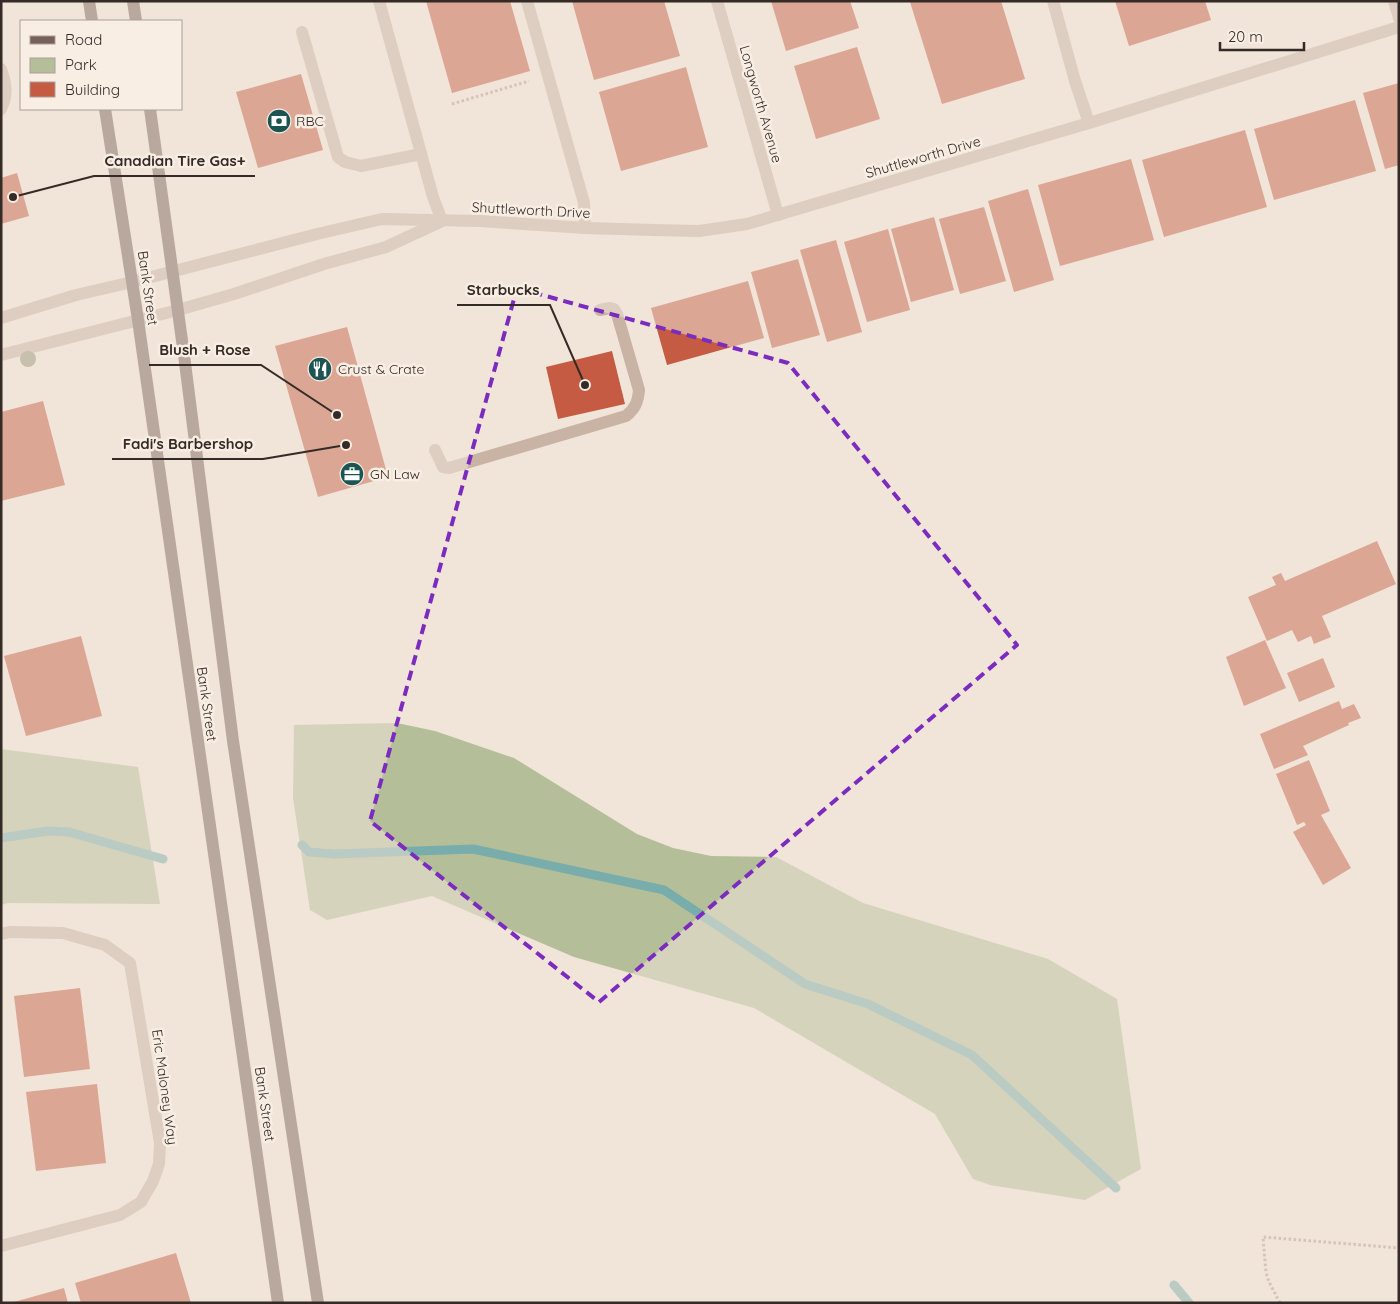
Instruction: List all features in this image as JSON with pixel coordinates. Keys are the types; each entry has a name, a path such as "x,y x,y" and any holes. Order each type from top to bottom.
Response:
{"main road":[{"path":"88,1 92,20"},
{"path":"133,1 136,20"},
{"name":"Bank Street","path":"106,110 138,320 278,1303"},
{"name":"Bank Street","path":"150,110 173,271 233,741 318,1303"}],"street":[{"path":"378,1 433,197 442,221"},
{"path":"527,1 584,203 585,228"},
{"name":"Longworth Avenue","path":"717,1 778,215"},
{"path":"1053,1 1075,81 1089,123"},
{"path":"1394,1 1399,18"},
{"name":"Shuttleworth Drive","path":"1,318 76,296 316,234 382,219 699,231 747,224 1089,123 1399,27"},
{"path":"302,32 338,157 344,162 361,166 421,154"},
{"path":"1,69 7,95 1,109"},
{"name":"Shuttleworth Drive","path":"1,355 234,294 324,264 386,247 442,221"},
{"path":"435,450 443,467 449,468 626,416 634,410 639,390 617,314 614,309 610,308 600,310"},
{"name":"Eric Maloney Way","path":"1,934 10,932 63,933 105,945 130,963 160,1143 154,1182 141,1202 120,1215 1,1246"}],"path":[{"path":"452,104 530,81"},
{"path":"1280,1303 1266,1273 1263,1237 1399,1248"}],"highlighted area":[{"path":"517,288 788,363 1017,645 599,1002 370,821"}],"green space":[{"path":"397,723 435,731 514,758 637,834 673,848 711,856 776,857 863,903 1048,959 1117,999 1141,1169 1085,1200 990,1185 973,1179 935,1114 754,1008 574,957 432,896 327,920 310,910 293,798 294,725"},
{"path":"1,749 138,767 160,904 8,903 1,905"}],"building":[{"path":"426,1 510,1 530,71 452,93"},
{"path":"572,1 664,1 680,56 594,80"},
{"path":"771,1 850,1 859,28 786,51"},
{"path":"1001,1 1025,79 942,104 910,2"},
{"path":"1115,1 1205,1 1211,20 1129,46"},
{"path":"857,47 880,119 816,139 794,66"},
{"path":"686,67 708,147 621,171 599,92"},
{"name":"RBC","path":"301,74 323,150 258,168 236,92"},
{"path":"1399,83 1399,165 1385,169 1363,93"},
{"path":"1355,100 1376,171 1274,200 1254,129"},
{"path":"1245,130 1267,207 1164,237 1142,160"},
{"path":"1131,159 1154,240 1060,266 1038,185"},
{"path":"17,173 29,216 1,224 1,178"},
{"path":"1028,189 1054,280 1014,292 988,201"},
{"path":"984,207 1006,281 960,294 939,219"},
{"path":"934,217 954,290 911,302 891,229"},
{"path":"888,229 910,310 867,322 844,242"},
{"path":"836,240 862,332 827,342 800,250"},
{"path":"798,259 820,335 772,348 751,272"},
{"path":"748,281 764,338 667,365 651,308"},
{"path":"347,327 388,477 318,497 275,346"},
{"path":"612,351 625,404 558,419 546,367"},
{"path":"43,401 65,485 1,501 1,412"},
{"path":"1377,541 1396,584 1322,616 1331,637 1314,644 1311,636 1298,642 1292,630 1267,641 1248,597 1276,585 1272,577 1281,573 1285,581"},
{"path":"81,636 102,716 26,736 4,656"},
{"path":"1265,640 1286,688 1244,706 1226,657"},
{"path":"1323,658 1335,687 1299,702 1287,673"},
{"path":"1339,701 1342,709 1354,704 1361,718 1303,746 1308,755 1274,769 1260,734"},
{"path":"1309,760 1330,811 1321,815 1351,868 1323,885 1293,832 1306,825 1304,822 1297,825 1276,774"},
{"path":"80,988 90,1069 24,1077 14,996"},
{"path":"97,1084 106,1163 36,1171 26,1092"},
{"path":"176,1253 191,1303 81,1303 75,1283"},
{"path":"64,1288 68,1303 14,1303 14,1302"}],"waterway":[{"path":"1,838 48,831 69,832 163,859"},
{"path":"302,845 309,852 334,854 473,849 664,890 805,984 868,1004 972,1055 1116,1188"},
{"path":"1174,1285 1189,1303"}],"place":[{"name":"RBC","path":"279,121"},
{"name":"Canadian Tire Gas+","path":"13,197"},
{"name":"Crust & Crate","path":"320,369"},
{"name":"Starbucks","path":"585,385"},
{"name":"Blush + Rose","path":"337,415"},
{"name":"Fadi's Barbershop","path":"346,445"},
{"name":"GN Law","path":"352,474"}]}
